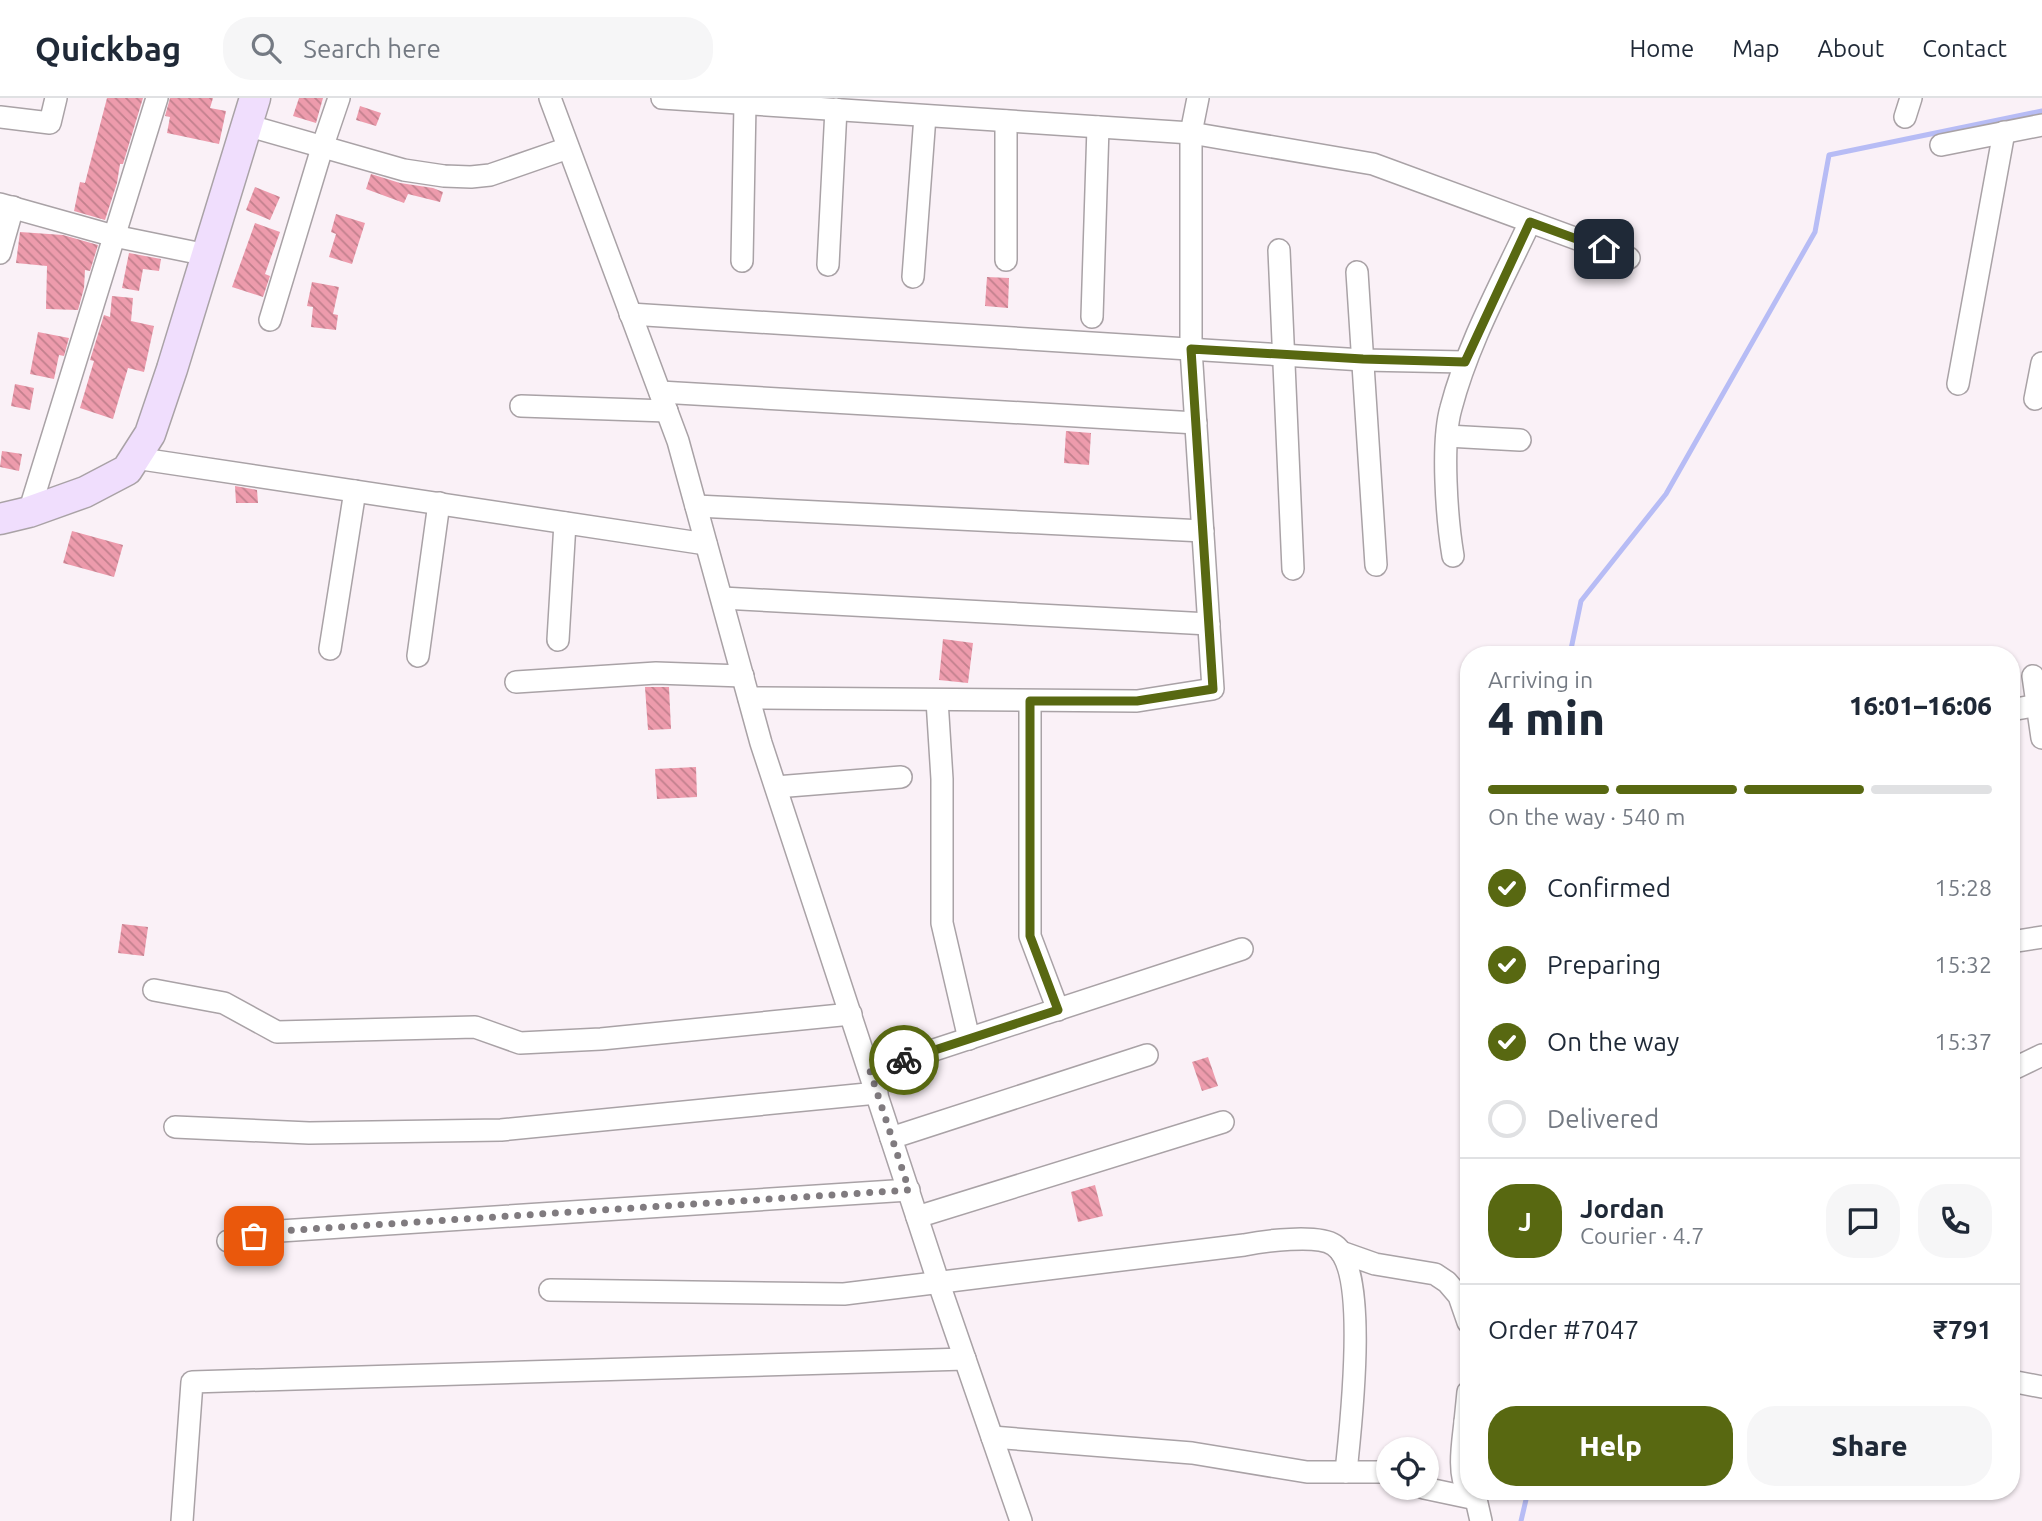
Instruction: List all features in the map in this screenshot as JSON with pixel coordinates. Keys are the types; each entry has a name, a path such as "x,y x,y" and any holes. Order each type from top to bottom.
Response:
{"street":[{"path":"0,117 50,123 56,98"},
{"path":"29,512 157,98"},
{"path":"270,320 339,98"},
{"path":"550,98 678,441 776,787 938,1281 1021,1521"},
{"path":"662,98 1191,133 1373,164 1629,258"},
{"path":"749,698 1137,701 1213,689 1191,349 1191,133 1198,98"},
{"path":"742,261 745,104"},
{"path":"828,265 835,110"},
{"path":"0,519 29,512 85,492 127,470 150,434 250,112 322,148 404,170 444,176 490,175 568,148"},
{"path":"913,277 925,116"},
{"path":"1006,121 1006,260"},
{"path":"1941,145 2042,125"},
{"path":"1092,317 1098,127"},
{"path":"1958,384 2004,132"},
{"path":"0,253 7,206 114,236 207,255"},
{"path":"1453,556 1449,531 1447,436 1450,410 1465,362 1530,222"},
{"path":"1279,250 1293,569"},
{"path":"1357,272 1376,565"},
{"path":"630,314 1363,359 1465,362"},
{"path":"2035,399 2042,363"},
{"path":"521,406 663,402 1196,423"},
{"path":"1447,436 1520,440"},
{"path":"135,458 706,544"},
{"path":"330,649 355,491"},
{"path":"418,656 439,503"},
{"path":"696,506 1203,531"},
{"path":"558,640 565,523"},
{"path":"722,598 1209,624"},
{"path":"516,682 656,673 743,676"},
{"path":"2033,676 2042,738"},
{"path":"937,700 942,779 942,923 969,1039"},
{"path":"1030,701 1030,936 1058,1010"},
{"path":"2020,708 2038,705"},
{"path":"776,787 901,777"},
{"path":"2020,941 2042,937"},
{"path":"870,1071 1242,949"},
{"path":"154,990 224,1003 277,1032 475,1027 520,1043 601,1039 851,1014"},
{"path":"891,1138 1147,1055"},
{"path":"2020,1066 2042,1055"},
{"path":"175,1127 309,1133 501,1130 877,1093"},
{"path":"917,1217 1223,1122"},
{"path":"229,1241 294,1230 909,1190"},
{"path":"550,1290 844,1294 1269,1240 1326,1240 1342,1252 1375,1264 1435,1274 1447,1282 1460,1299"},
{"path":"1342,1252 1352,1292 1356,1334 1346,1472"},
{"path":"182,1521 192,1382 965,1359"},
{"path":"2020,1383 2042,1387"},
{"path":"992,1437 1192,1452 1307,1472 1376,1472"},
{"path":"1439,1490 1460,1493"},
{"path":"1473,1500 1481,1521"}],"building":[{"path":"107,98 143,98 123,164 120,164 105,220 74,211 80,182 85,183"},
{"path":"170,98 213,98 210,108 226,111 219,144 167,133 170,117 165,116"},
{"path":"299,98 323,98 316,123 293,116"},
{"path":"360,106 381,113 376,126 356,120"},
{"path":"371,174 443,192 440,202 408,194 404,203 366,189"},
{"path":"255,187 280,197 270,220 246,210"},
{"path":"336,214 365,223 352,264 329,257 336,234 331,232"},
{"path":"255,223 280,232 265,274 270,276 263,297 232,287"},
{"path":"20,232 63,235 98,245 90,271 85,270 84,288 78,310 46,309 47,266 16,263"},
{"path":"129,253 161,259 159,271 143,269 139,291 122,288"},
{"path":"987,277 1009,278 1008,308 985,306"},
{"path":"312,282 339,287 333,314 338,315 336,330 311,327 313,307 307,306"},
{"path":"112,296 133,298 131,321 154,326 144,372 128,368 113,419 80,408 94,361 90,360 104,315 110,317"},
{"path":"38,332 69,338 64,356 59,355 54,379 30,374"},
{"path":"15,384 34,388 30,410 11,406"},
{"path":"1066,431 1091,433 1089,465 1064,463"},
{"path":"2,451 22,454 19,471 0,467"},
{"path":"235,486 257,490 258,503 236,503"},
{"path":"72,531 123,545 114,577 63,563"},
{"path":"943,639 973,643 968,683 939,680"},
{"path":"645,687 669,687 671,729 648,730"},
{"path":"696,767 697,797 657,799 655,769"},
{"path":"122,924 148,927 144,956 118,953"},
{"path":"1208,1057 1218,1086 1202,1091 1192,1062"},
{"path":"1095,1185 1103,1216 1078,1222 1071,1192"}],"waterway":[{"path":"1572,646 1581,601 1666,494 1815,232 1829,155 2042,111"},
{"path":"1521,1521 1526,1500"}],"way so far":[{"path":"254,1236 280,1231 909,1190 870,1071 904,1060"}],"route":[{"path":"904,1060 1058,1010 1030,936 1030,701 1137,701 1213,689 1191,349 1465,362 1530,222 1604,249"}]}
